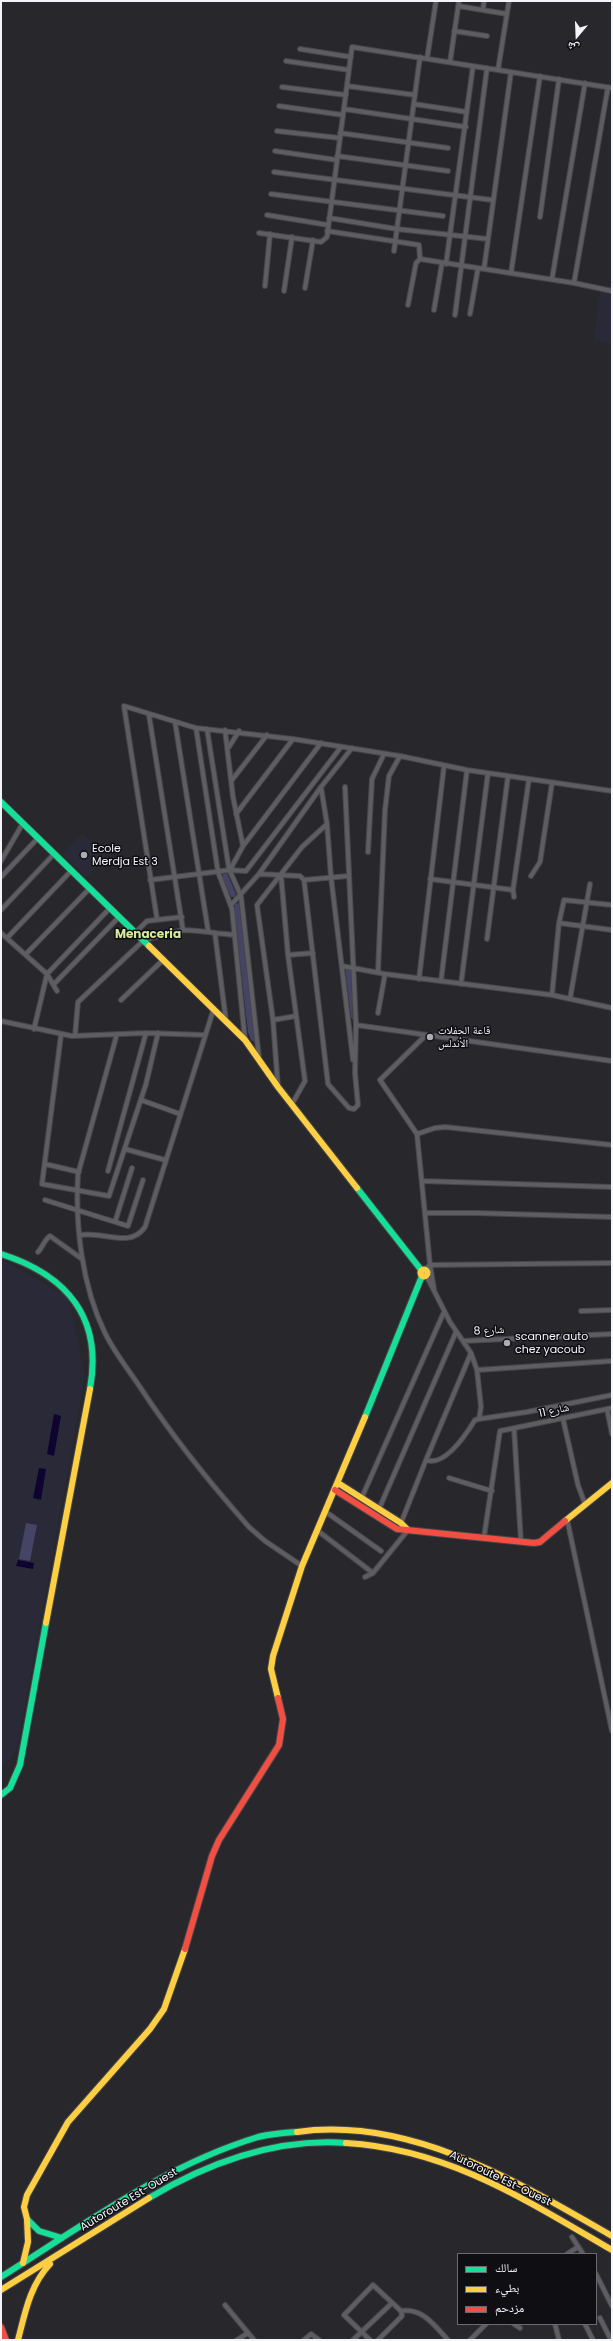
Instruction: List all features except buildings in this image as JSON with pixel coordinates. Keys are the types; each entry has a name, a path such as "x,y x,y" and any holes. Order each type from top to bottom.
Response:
{"main road":[{"path":"1,802 164,959 245,1040 278,1087 423,1273 338,1483 302,1566 279,1638 271,1669 282,1719 279,1745 219,1840 212,1856 181,1964 164,2009 150,2029 68,2122 27,2195 24,2207 27,2219 28,2242 24,2263"},
{"path":"1,1254 35,1265 52,1276 70,1294 86,1320 93,1349 91,1384 22,1757 16,1777 10,1788 1,1796"},
{"path":"338,1483 401,1523 408,1530"},
{"path":"335,1490 393,1528 458,1536 484,1537 521,1542 540,1542 612,1483"},
{"name":"Autoroute Est-Ouest","path":"1,2277 141,2189 211,2153 254,2139 282,2133 341,2129 410,2139 466,2158 500,2173 612,2236"},
{"name":"Autoroute Est-Ouest","path":"1,2290 137,2205 206,2168 273,2147 327,2141 360,2142 385,2145 439,2160 504,2190 612,2250"},
{"path":"27,2219 39,2231 62,2238"},
{"path":"18,2340 28,2305 38,2278 45,2268 64,2252"},
{"path":"1,2327 6,2340"}],"street":[{"path":"427,59 436,1"},
{"path":"450,62 459,1"},
{"path":"483,10 484,1"},
{"path":"498,70 509,1"},
{"path":"458,6 507,14"},
{"path":"454,31 487,36"},
{"path":"259,233 323,241 326,237 353,47 610,87 574,283"},
{"path":"300,49 351,57"},
{"path":"394,251 420,58"},
{"path":"286,61 349,70"},
{"path":"434,310 450,234 466,127 473,66"},
{"path":"455,315 487,68"},
{"path":"484,269 492,200 511,72"},
{"path":"511,273 540,76"},
{"path":"540,217 559,79"},
{"path":"552,279 585,83"},
{"path":"347,86 415,95"},
{"path":"282,87 346,95"},
{"path":"414,104 467,112"},
{"path":"279,106 343,115"},
{"path":"344,109 466,127"},
{"path":"277,131 340,138"},
{"path":"340,133 448,148"},
{"path":"275,151 448,171"},
{"path":"274,172 402,187 492,200"},
{"path":"271,194 442,216"},
{"path":"267,215 328,225"},
{"path":"329,218 397,229 450,234 464,237 488,238"},
{"path":"327,231 419,245 420,259"},
{"path":"265,286 270,234"},
{"path":"284,291 292,237"},
{"path":"305,288 312,240"},
{"path":"420,259 552,279 612,291"},
{"path":"408,305 416,262 420,259"},
{"path":"470,314 478,268"},
{"path":"157,919 124,706 149,715 196,728 239,731 267,735 400,756 467,770 612,791"},
{"path":"149,715 183,930"},
{"path":"175,722 201,874 208,930"},
{"path":"196,728 218,872 231,905 245,1040"},
{"path":"207,729 230,870 241,896 259,1060"},
{"path":"225,730 236,814 243,846"},
{"path":"228,747 239,731"},
{"path":"232,781 267,735"},
{"path":"236,814 293,739"},
{"path":"230,870 243,846 321,744"},
{"path":"150,880 230,870 246,871 341,747"},
{"path":"231,905 241,896 259,874 321,787 352,748"},
{"path":"368,852 372,779 384,754"},
{"path":"378,972 385,810 389,776 400,756"},
{"path":"419,978 444,766"},
{"path":"441,981 467,770"},
{"path":"461,984 488,773"},
{"path":"487,939 508,776"},
{"path":"514,897 513,890 529,779"},
{"path":"531,876 540,862 552,783"},
{"path":"259,874 300,876 304,880 328,1084 348,1108 354,1109 358,1105 355,1073 331,877 327,824 321,787"},
{"path":"345,787 356,1025 355,1073"},
{"path":"1,861 23,823"},
{"path":"278,1087 273,1020 257,905 302,847 327,824"},
{"path":"1,877 38,838"},
{"path":"1,910 54,854"},
{"path":"7,938 71,871"},
{"path":"281,875 288,955 305,1081 292,1104"},
{"path":"304,880 348,876"},
{"path":"430,880 513,890"},
{"path":"570,999 590,884"},
{"path":"26,954 90,888"},
{"path":"552,995 559,923 564,900 612,905"},
{"path":"34,1029 47,974 110,908"},
{"path":"54,984 119,917"},
{"path":"136,932 147,921 182,917"},
{"path":"559,923 612,930"},
{"path":"75,1036 78,1002 144,940 183,930 208,930 215,934 235,935"},
{"path":"1,933 47,974 57,991"},
{"path":"215,934 226,1020"},
{"path":"288,955 313,953"},
{"path":"121,1000 164,959"},
{"path":"342,966 385,974 552,995 612,1008"},
{"path":"378,1013 385,974"},
{"path":"81,1235 93,1234 126,1239 141,1234 147,1221 214,1008"},
{"path":"273,1020 296,1016"},
{"path":"1,1021 60,1035 75,1036 146,1033 205,1034"},
{"path":"356,1025 612,1061"},
{"path":"108,1172 146,1033"},
{"path":"60,1035 42,1184 109,1196 141,1100 158,1033"},
{"path":"117,1034 79,1172 78,1210 82,1260 89,1290 105,1334 158,1416 250,1527 265,1541 302,1566"},
{"path":"426,1035 380,1080 417,1134 430,1265 436,1295"},
{"path":"141,1100 180,1114"},
{"path":"417,1134 435,1128 444,1127 612,1145"},
{"path":"125,1149 165,1160"},
{"path":"45,1164 79,1172"},
{"path":"115,1222 132,1168"},
{"path":"45,1200 128,1226 143,1180"},
{"path":"422,1181 612,1187"},
{"path":"425,1213 476,1212 612,1217"},
{"path":"38,1252 42,1248 46,1238 50,1236 82,1260"},
{"path":"479,1419 481,1407 477,1370 471,1353 444,1312 423,1273 430,1265 612,1263"},
{"path":"581,1311 612,1310"},
{"path":"362,1497 444,1312"},
{"path":"380,1509 456,1332"},
{"name":"شارع 8","path":"463,1341 612,1334"},
{"path":"401,1523 471,1353"},
{"path":"477,1370 612,1361"},
{"path":"426,1460 436,1461 456,1447 475,1420 528,1412 612,1395"},
{"name":"شارع 11","path":"492,1491 500,1431 612,1408"},
{"path":"607,1409 612,1434"},
{"path":"563,1419 578,1485 585,1504"},
{"path":"514,1428 521,1542"},
{"path":"449,1478 492,1491 484,1537"},
{"path":"326,1512 381,1552"},
{"path":"567,1519 612,1731"},
{"path":"365,1578 373,1572 408,1530"},
{"path":"318,1531 373,1572"},
{"path":"572,2237 582,2253"},
{"path":"569,2253 578,2247"},
{"path":"597,2277 612,2306"},
{"path":"370,2340 344,2316 373,2285 401,2312 402,2316 378,2340"},
{"path":"353,2340 392,2303"},
{"path":"225,2305 254,2340"},
{"path":"401,2312 410,2310 418,2312 448,2340"},
{"path":"600,2318 611,2340"},
{"path":"470,2340 485,2325"},
{"path":"516,2325 520,2328"},
{"path":"555,2325 558,2340"},
{"path":"586,2325 593,2340"},
{"path":"237,2340 248,2333"},
{"path":"304,2340 311,2334 319,2340"}],"shaded area":[{"path":"612,283 612,344 594,340 600,292"},
{"name":"Ecole Merdja Est 3","path":"83,833 105,856 87,878 62,854"},
{"path":"227,873 236,894 235,897 231,897 222,877 223,874"},
{"path":"239,903 257,1041 256,1043 251,1040 248,1032 234,909 235,904"},
{"path":"345,968 351,968 353,1020 351,1017"},
{"path":"1,1259 68,1297 85,1376 17,1750 1,1769"},
{"path":"54,1414 61,1416 54,1456 47,1454"},
{"path":"39,1468 46,1469 41,1500 33,1498"},
{"path":"26,1523 37,1525 30,1561 19,1559"},
{"path":"18,1560 34,1563 33,1569 16,1566"}],"traffic: fast":[{"path":"1,802 149,946"},
{"path":"357,1188 422,1271"},
{"path":"1,1254 24,1263 45,1274 62,1287 75,1303 85,1321 91,1341 93,1364 90,1389"},
{"path":"365,1417 422,1276"},
{"path":"1,1795 10,1788 20,1765 46,1623"},
{"path":"1,2277 125,2198 189,2164 223,2149 258,2137 297,2132"},
{"path":"149,2198 172,2185 219,2164 268,2149 320,2142 346,2143"},
{"path":"27,2219 39,2231 62,2238"}],"traffic: slow":[{"path":"149,946 245,1040 278,1087 357,1188"},
{"path":"424,1270 427,1273 424,1276 421,1273 424,1270"},
{"path":"46,1623 90,1389"},
{"path":"278,1698 271,1669 273,1656 302,1566 365,1417"},
{"path":"338,1483 401,1523 408,1530"},
{"path":"565,1521 612,1483"},
{"path":"27,2219 24,2207 27,2195 68,2122 150,2029 164,2009 185,1949"},
{"path":"297,2132 339,2130 381,2134 422,2144 462,2158 501,2175 612,2236"},
{"path":"346,2143 383,2147 418,2155 452,2166 517,2196 612,2250"},
{"path":"1,2290 149,2198"},
{"path":"23,2263 28,2242 27,2219"},
{"path":"18,2340 33,2290 43,2272 50,2264"}],"traffic: jam":[{"path":"335,1490 397,1529 534,1543 540,1542 565,1521"},
{"path":"185,1949 212,1856 219,1840 279,1745 283,1719 278,1698"},
{"path":"1,2327 6,2340"}],"place":[{"name":"Ecole Merdja Est 3","path":"84,855"},
{"name":"قاعة الحفلات الأندلس","path":"430,1037"},
{"name":"scanner auto chez yacoub","path":"507,1343"}],"district":[{"name":"Menaceria","path":"148,935"}]}
